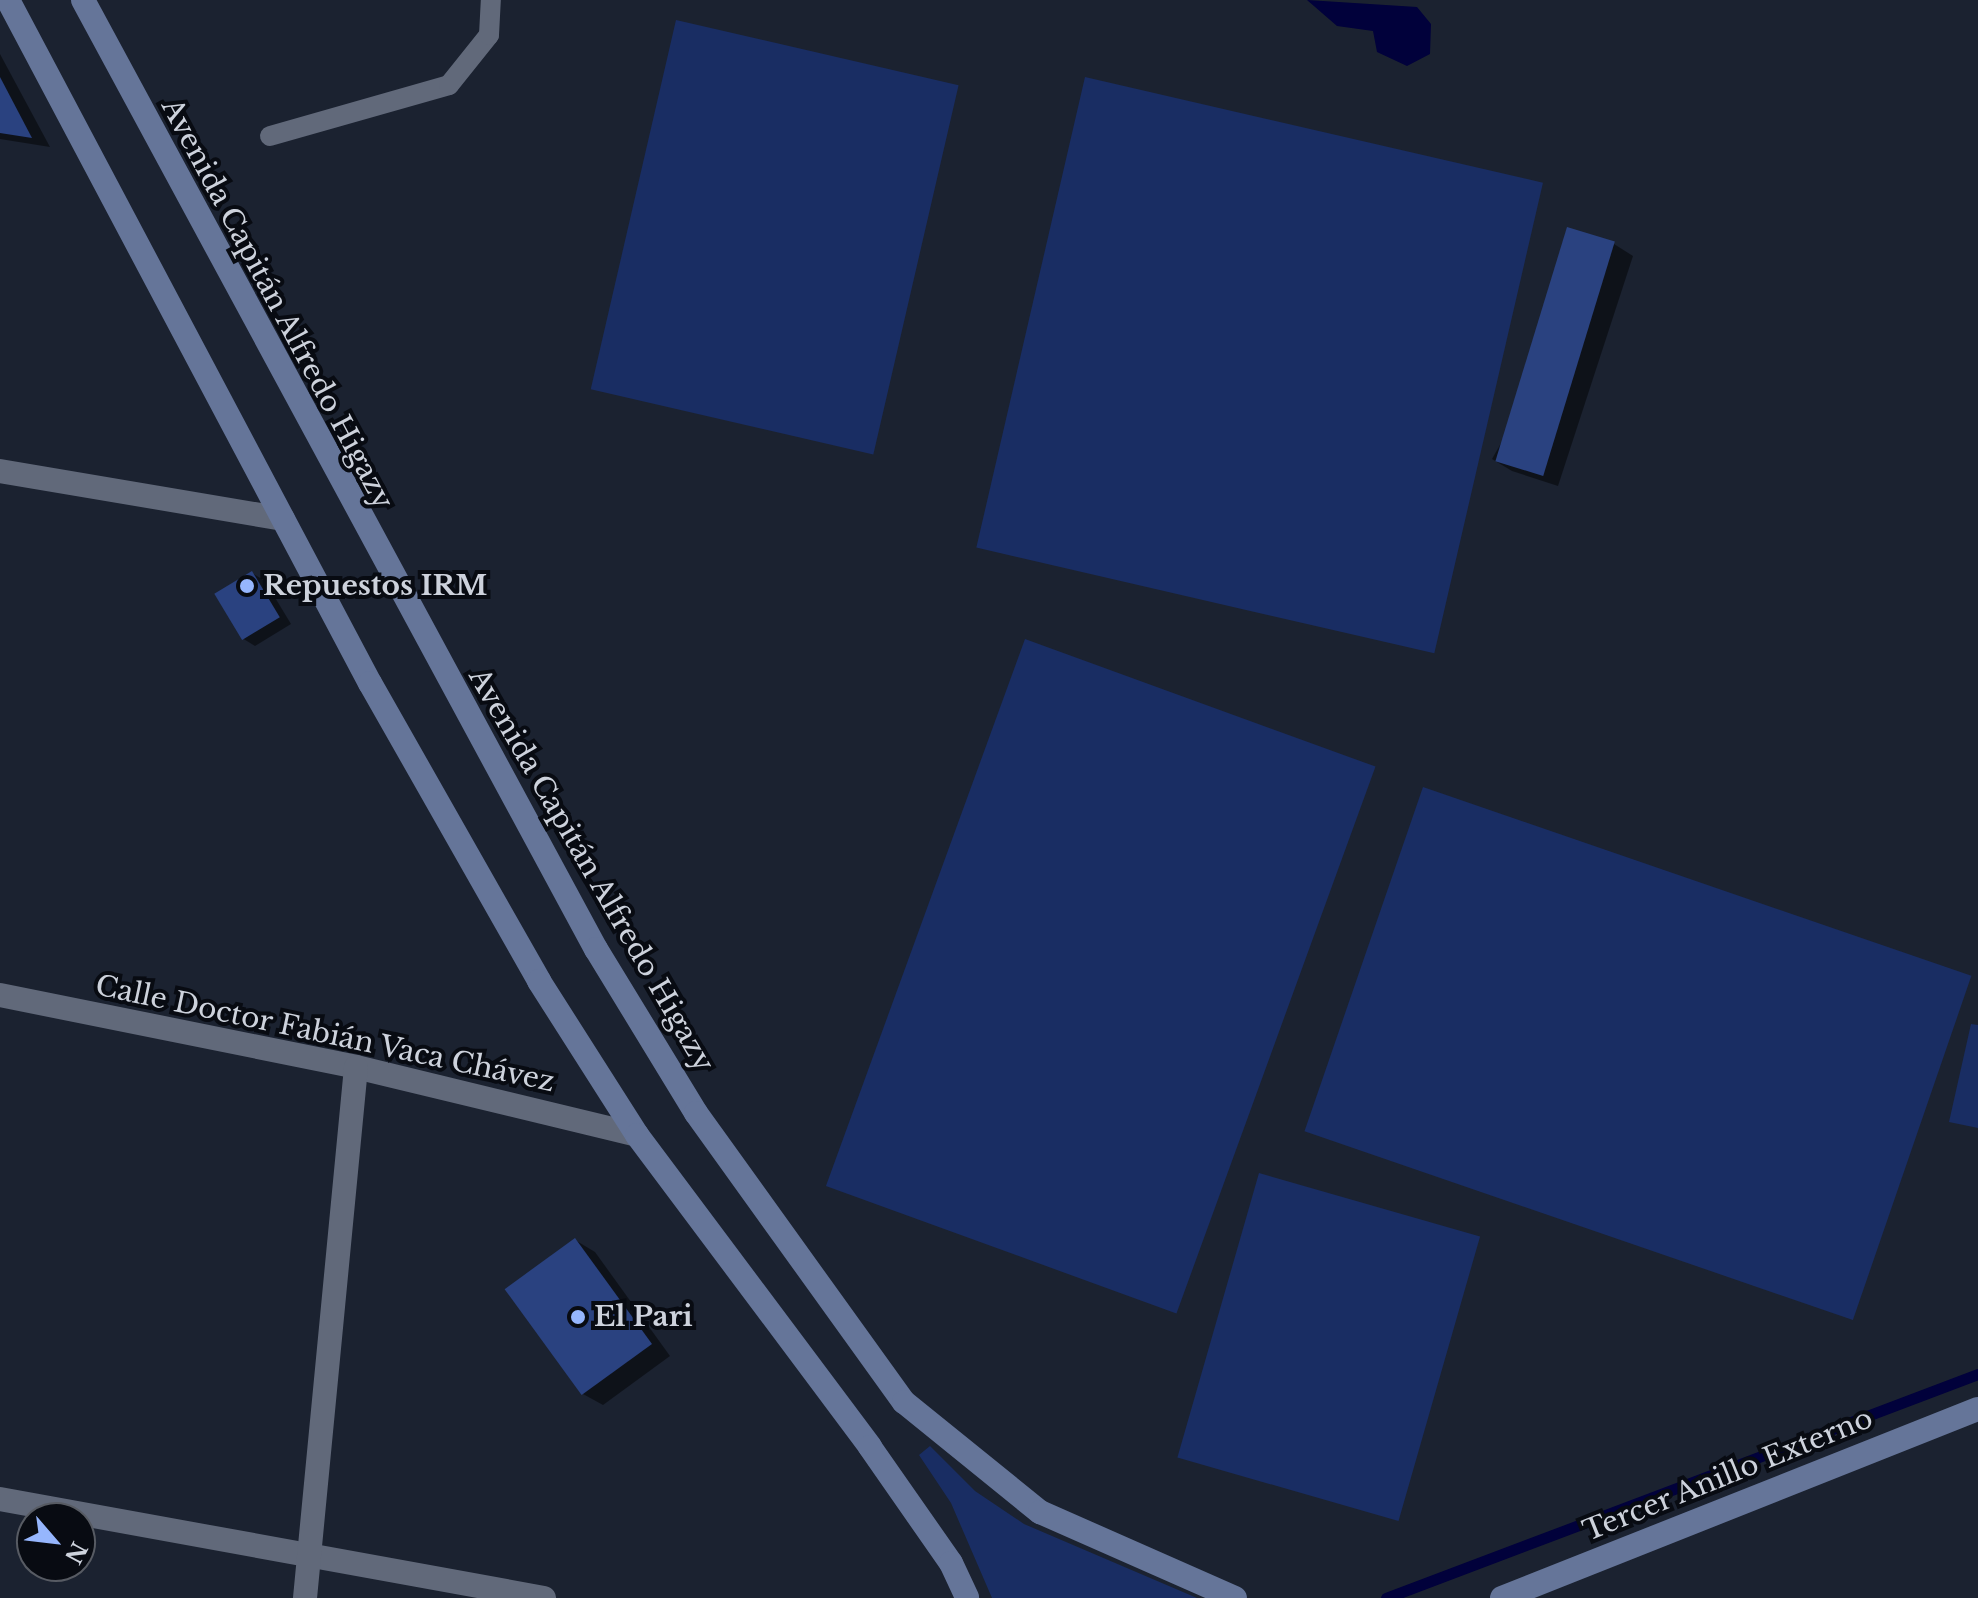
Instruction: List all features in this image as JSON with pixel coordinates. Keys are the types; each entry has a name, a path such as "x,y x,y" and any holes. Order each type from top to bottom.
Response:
{"street":[{"path":"8,0 283,519 539,981 637,1135 870,1447 951,1563 967,1598"},
{"name":"Avenida Capitán Alfredo Higazy","path":"83,0 596,949 696,1113 904,1402 1040,1512 1235,1598"},
{"path":"0,471 283,519"},
{"name":"Calle Doctor Fabián Vaca Chávez","path":"0,995 356,1067 637,1135"},
{"path":"305,1598 313,1555 356,1067"},
{"name":"Tercer Anillo Externo","path":"1502,1598 1978,1409"},
{"path":"1937,1424 1978,1424"},
{"path":"0,1499 544,1598"}],"lane":[{"path":"270,136 449,85 489,35 491,0"}],"shaded area":[{"path":"1307,0 1417,7 1431,24 1430,54 1407,66 1377,52 1373,31 1337,26"},
{"path":"676,20 959,85 873,455 591,389"},
{"path":"1085,77 1543,183 1434,653 976,548"},
{"path":"1025,639 1376,767 1176,1313 826,1186"},
{"path":"1423,787 1971,976 1853,1320 1304,1131"},
{"path":"1971,1024 1978,1025 1978,1128 1949,1122"},
{"path":"1259,1173 1480,1236 1399,1521 1177,1458"},
{"path":"930,1446 975,1491 1024,1524 1197,1598 992,1598 951,1503 919,1455"}],"building":[{"path":"0,77 32,138 0,133"},
{"path":"1567,227 1615,242 1543,476 1495,461"},
{"path":"252,571 280,617 242,640 214,594"},
{"name":"El Pari","path":"575,1238 652,1344 582,1395 505,1289"}],"waterway":[{"path":"1386,1598 1978,1374"}],"place":[{"name":"Repuestos IRM","path":"247,586"},
{"name":"El Pari","path":"578,1317"}]}
